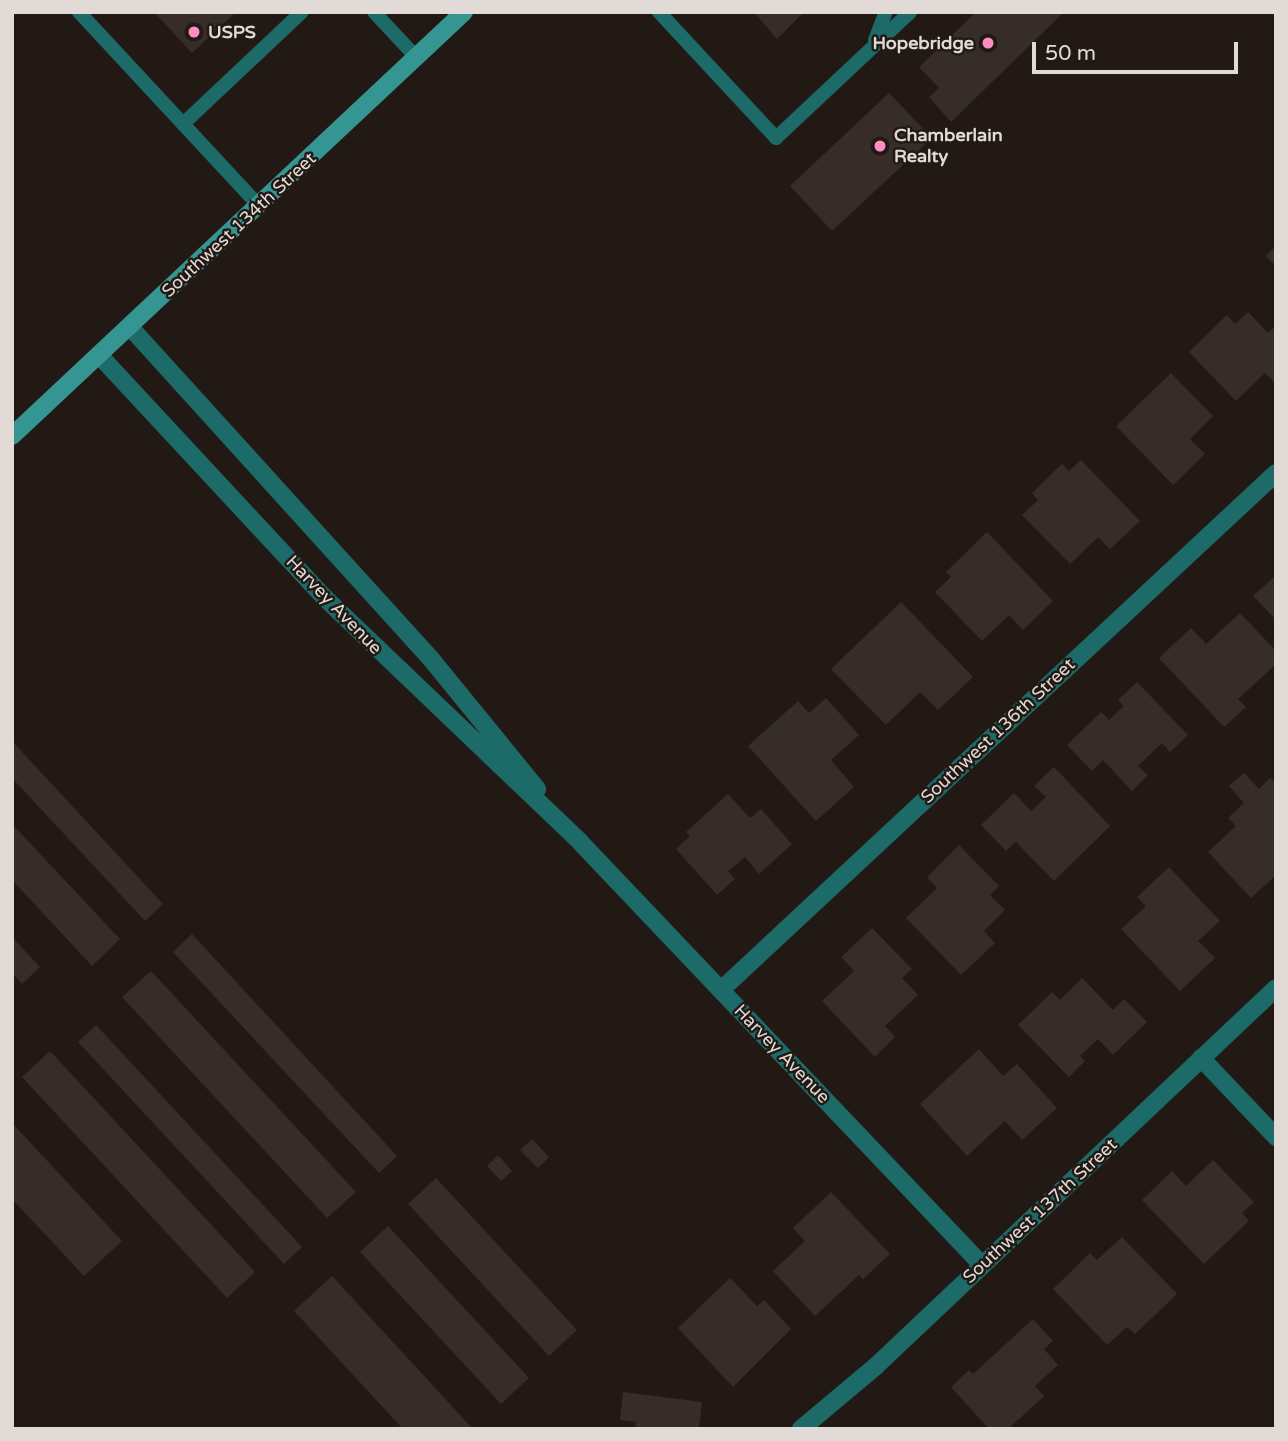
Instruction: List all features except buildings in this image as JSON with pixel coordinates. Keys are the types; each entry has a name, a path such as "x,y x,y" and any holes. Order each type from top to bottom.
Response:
{"main road":[{"name":"Southwest 134th Street","path":"12,436 464,12"}],"street":[{"name":"Harvey Avenue","path":"130,327 423,650 581,843"},
{"name":"Harvey Avenue","path":"99,355 325,598 581,843 982,1265"},
{"name":"Southwest 136th Street","path":"721,990 1276,473"},
{"name":"Southwest 137th Street","path":"801,1429 876,1366 1276,988"},
{"path":"1201,1058 1276,1138"}],"lane":[{"path":"79,12 259,206"},
{"path":"183,124 302,12"},
{"path":"374,12 417,58"},
{"path":"659,12 776,138 910,12"},
{"path":"869,51 886,12"}],"place":[{"name":"USPS","path":"194,32"},
{"name":"Hopebridge","path":"988,43"},
{"name":"Chamberlain Realty","path":"880,146"}]}
